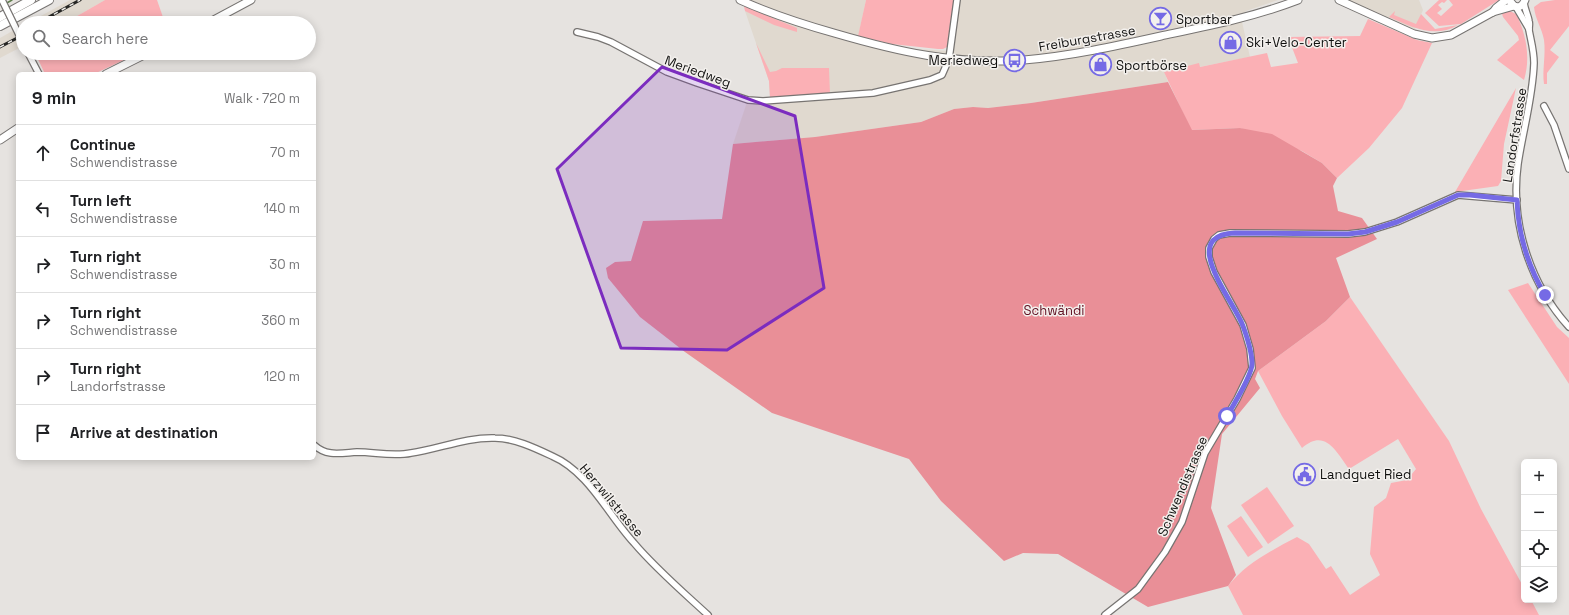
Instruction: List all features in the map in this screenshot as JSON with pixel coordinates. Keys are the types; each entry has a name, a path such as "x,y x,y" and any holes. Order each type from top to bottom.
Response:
{"highway":[{"path":"0,17 31,0"},
{"path":"19,16 49,0"},
{"path":"0,26 16,18"}],"main road":[{"path":"221,16 251,0"},
{"name":"Freiburgstrasse","path":"740,0 812,28 898,51 949,59 1006,60 1071,54 1245,18 1298,0"},
{"path":"1339,0 1414,34 1438,38 1451,35 1493,12 1513,4 1520,6 1524,2"},
{"path":"1493,12 1506,0"},
{"path":"110,72 134,60"},
{"path":"0,140 16,129"}],"street":[{"path":"2,0 16,29"},
{"name":"Meriedweg","path":"577,32 598,37 617,44 667,72 748,100 852,95 886,90 942,76 949,59 956,0"},
{"name":"Landorfstrasse","path":"1524,2 1530,22 1529,29 1534,55 1533,79 1518,165 1517,200 1521,232 1532,270 1545,295 1569,327"},
{"name":"Landorfstrasse","path":"1513,4 1529,29"},
{"path":"32,60 38,72"},
{"path":"1544,106 1554,124 1569,169"},
{"name":"Schwendistrasse","path":"1105,615 1138,588 1165,552 1182,522 1205,453 1237,399 1252,368 1250,349 1243,325 1210,261 1209,248 1214,239 1219,235 1230,233 1323,234 1365,232 1397,222 1458,195 1517,200"},
{"name":"Herzwilstrasse","path":"316,447 319,450 331,454 364,452 401,455 476,439 497,438 515,442 553,456 576,472 640,550 708,615"}],"highlighted area":[{"path":"662,67 795,116 824,288 727,350 621,348 557,169"}],"shaded area":[{"path":"70,0 105,0 77,16 41,16"},
{"path":"105,0 157,0 163,16 77,16"},
{"path":"744,0 866,0 858,37 903,48 948,51 959,0 1278,0 1246,11 1242,22 1250,57 1199,67 1199,64 1164,71 1168,82 1031,103 988,108 973,107 954,109 921,122 815,137 733,144 749,96 770,98 769,81 745,11"},
{"path":"866,0 954,0 949,42 947,47 938,49 892,44 858,36"},
{"path":"1347,0 1419,0 1423,10 1414,31"},
{"path":"1439,0 1447,0 1438,5 1442,9 1437,13 1441,16 1453,5 1449,0 1499,0 1461,24 1439,26 1425,13"},
{"path":"1569,0 1569,26 1550,50 1559,57 1547,73 1547,84 1544,84 1544,40 1534,7 1541,2"},
{"path":"744,6 797,28 797,32 774,25 745,11"},
{"path":"1395,11 1394,15 1416,24 1421,14 1435,29 1458,25 1440,31 1423,30 1389,17"},
{"path":"1507,11 1516,14 1525,37 1527,63 1524,80 1497,60 1519,40 1518,36 1503,17 1502,14"},
{"path":"1368,19 1417,40 1432,43 1402,108 1369,148 1337,178 1322,163 1302,151 1240,128 1191,130 1164,72 1199,63 1200,67 1267,53 1271,67 1298,63 1288,37 1360,36"},
{"path":"16,29 16,50 0,58 0,38"},
{"path":"756,43 770,72 782,68 829,68 830,94 770,98 769,81"},
{"path":"38,60 124,60 98,72 44,72"},
{"path":"1516,88 1504,144 1501,181 1498,186 1455,192"},
{"path":"1528,283 1557,327 1569,338 1569,384 1508,290"},
{"path":"1350,297 1449,441 1481,509 1521,582 1521,603 1533,603 1539,615 1243,615 1228,586 1251,564 1269,552 1297,537 1309,544 1326,569 1331,566 1350,595 1380,575 1370,554 1374,507 1386,498 1391,483 1407,480 1416,469 1398,439 1349,469 1334,449 1324,441 1317,440 1310,442 1302,448 1282,416 1258,371 1326,321"},
{"path":"1267,487 1294,526 1268,544 1241,505"},
{"path":"1241,516 1263,547 1248,557 1227,526"}],"green space":[{"name":"Schwändi","path":"1168,82 1192,130 1240,128 1272,134 1322,163 1337,178 1333,186 1338,211 1362,218 1377,239 1336,258 1350,297 1326,321 1258,371 1255,379 1260,388 1222,434 1211,508 1236,575 1228,586 1148,607 1058,554 1023,553 1004,561 941,501 909,459 772,413 685,352 640,317 608,278 606,268 615,262 631,261 643,221 722,219 733,144 815,137 921,122 954,109 973,107 988,108 1031,103"}],"waterway":[{"path":"5,4 12,0"}],"railway":[{"path":"51,16 80,0"},
{"path":"0,47 16,39"}],"place":[{"name":"Sportbar","path":"1160,19"},
{"name":"Ski+Velo-Center","path":"1230,42"},
{"name":"Meriedweg","path":"1014,60"},
{"name":"Sportbörse","path":"1101,65"},
{"name":"Landguet Ried","path":"1305,474"}],"route":[{"path":"1227,416 1250,373 1252,364 1250,349 1243,325 1214,272 1210,261 1208,252 1210,245 1219,235 1226,233 1348,234 1365,232 1397,222 1458,195 1463,194 1517,200 1521,232 1526,253 1536,279 1545,295"}]}
